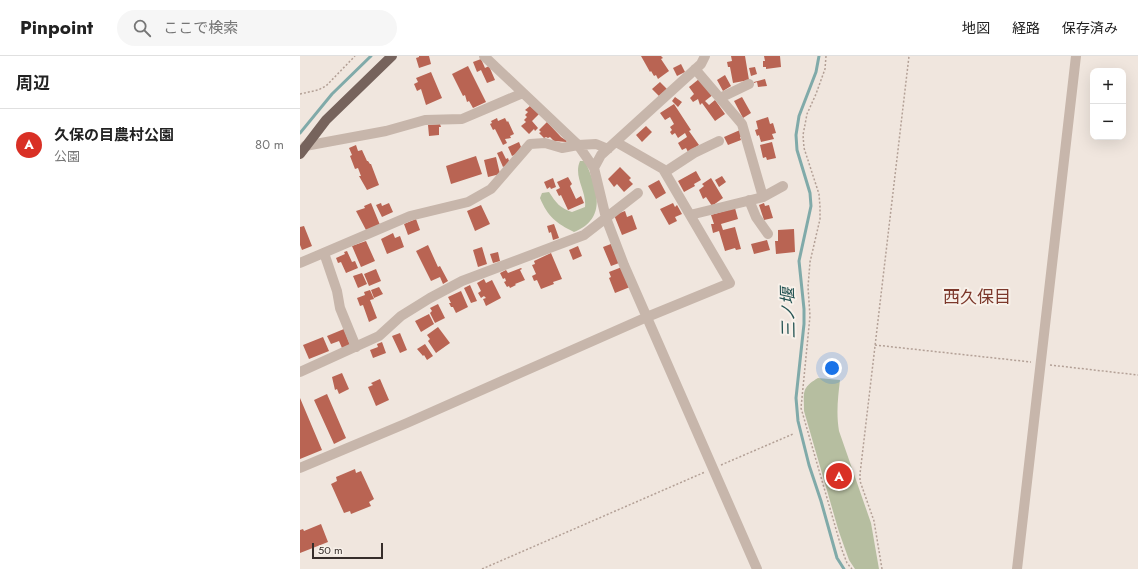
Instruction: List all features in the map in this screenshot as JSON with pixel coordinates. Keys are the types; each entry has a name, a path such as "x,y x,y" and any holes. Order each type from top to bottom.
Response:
{"main road":[{"path":"303,150 326,120 392,56"}],"street":[{"path":"484,56 578,145 594,168 606,218 647,317 757,569"},
{"path":"594,168 601,155 701,64 705,56"},
{"path":"1017,569 1076,56"},
{"path":"695,69 742,124 763,196"},
{"path":"720,98 749,84"},
{"path":"303,150 386,131 425,120 462,118 522,93"},
{"path":"665,172 694,153 719,141"},
{"path":"300,468 647,317 730,283 663,169 616,142"},
{"path":"300,263 410,216 468,202 490,189 530,144 545,143 562,148 596,144 608,149"},
{"path":"690,215 763,196 783,186"},
{"path":"300,372 379,336 401,316 462,281 584,235 638,193"},
{"path":"748,200 756,217 768,234"},
{"path":"324,253 337,291 340,308 356,347"}],"path":[{"path":"300,94 318,90 326,86 355,56"},
{"path":"826,56 825,70 816,94 806,114 803,135 804,148 819,194 820,219 810,262 808,287 810,316 801,408 842,550 847,563 852,569"},
{"path":"882,569 874,521 860,482 860,474 909,56"},
{"path":"874,345 1138,374"},
{"path":"482,569 793,434"}],"green space":[{"path":"580,161 585,161 596,192 597,201 596,211 592,219 585,226 574,232 562,226 553,219 546,210 540,198 542,193 549,192 564,209 572,212 585,207 584,195 578,173"},
{"path":"818,378 840,380 837,411 839,431 871,523 879,569 855,569 849,560 839,532 804,411 806,388"}],"building":[{"path":"419,56 429,56 431,64 419,68 416,58"},
{"path":"641,56 661,56 663,58 661,59 669,71 658,79 656,75 654,76 651,71 650,72"},
{"path":"731,56 745,56 749,80 733,83 730,67 728,67 727,62 732,61"},
{"path":"764,56 780,56 781,67 766,69 766,67 763,67 763,61 765,61"},
{"path":"481,59 485,68 489,66 495,80 487,83 481,70 477,72 473,62"},
{"path":"681,64 685,72 677,76 673,68"},
{"path":"468,66 486,102 473,108 469,101 467,102 465,95 463,96 452,74"},
{"path":"755,67 757,74 751,76 749,68"},
{"path":"431,72 442,98 426,105 421,89 417,91 414,84 418,82 416,78"},
{"path":"725,75 731,86 723,91 717,80"},
{"path":"699,79 714,94 705,101 709,105 715,100 725,114 715,121 702,103 700,105 698,99 693,102 690,98 694,94 689,87"},
{"path":"765,79 767,86 758,87 757,82 754,83 754,82"},
{"path":"660,82 667,89 659,96 652,89"},
{"path":"675,97 682,102 678,107 672,101"},
{"path":"742,97 751,113 743,118 734,101"},
{"path":"674,104 691,130 689,131 699,145 688,152 686,148 682,150 678,143 687,137 685,133 678,138 675,133 672,135 670,132 672,130 670,127 674,124 670,117 665,120 660,113"},
{"path":"530,106 539,114 532,121 538,128 535,131 534,129 529,134 521,126 526,122 524,120 527,117 525,115 528,112 525,110"},
{"path":"768,117 770,124 773,123 776,133 772,134 774,139 761,142 759,135 757,136 755,130 758,129 756,121"},
{"path":"497,118 498,121 505,118 514,134 510,136 511,138 505,139 507,143 503,145 495,129 493,130 490,124 492,123 491,121"},
{"path":"547,122 561,137 567,141 566,142 555,142 550,137 544,138 539,133 541,132 539,130"},
{"path":"440,124 441,127 439,127 439,135 429,136 428,125"},
{"path":"646,126 652,132 642,142 636,135"},
{"path":"740,130 742,136 740,137 741,140 728,145 724,137"},
{"path":"519,142 521,147 516,154 512,156 508,147"},
{"path":"772,142 776,158 767,160 766,157 763,158 760,145"},
{"path":"356,145 358,151 362,150 367,161 371,164 379,185 367,190 359,176 361,176 358,168 355,169 350,156 352,155 349,148"},
{"path":"502,151 506,159 508,158 509,161 507,165 503,167 497,153"},
{"path":"476,156 482,174 451,184 446,166"},
{"path":"496,157 500,174 488,177 484,160"},
{"path":"620,167 631,178 629,180 633,184 624,192 617,184 614,187 608,179"},
{"path":"696,171 701,180 694,184 695,186 684,192 678,181"},
{"path":"722,176 726,182 719,187 715,180"},
{"path":"568,177 572,184 570,186 576,199 581,196 584,203 568,210 561,195 559,196 556,190 560,188 557,182"},
{"path":"553,178 556,187 551,189 550,187 547,189 544,182"},
{"path":"711,178 723,198 712,206 706,197 703,199 699,190 704,186 702,184"},
{"path":"659,180 666,193 656,199 648,186"},
{"path":"371,203 380,225 366,230 356,211 365,208 364,206"},
{"path":"381,203 382,206 389,203 393,212 382,217 376,205"},
{"path":"673,203 675,207 677,205 682,214 675,217 677,221 669,225 660,209"},
{"path":"764,203 765,206 769,205 773,218 764,220 759,205"},
{"path":"481,205 490,224 475,231 467,211"},
{"path":"735,208 738,219 721,224 723,230 735,227 741,249 736,250 735,248 725,251 719,231 713,233 711,224 714,224 711,215"},
{"path":"625,211 627,217 632,215 637,229 622,235 614,215"},
{"path":"416,219 420,230 408,235 404,224"},
{"path":"554,224 559,238 553,240 551,232 549,233 547,226"},
{"path":"304,226 312,246 302,250 300,245 300,227"},
{"path":"794,229 795,252 776,254 775,241 778,241 778,230"},
{"path":"393,233 395,238 400,236 404,247 387,254 381,239"},
{"path":"767,240 770,250 754,254 751,244"},
{"path":"366,241 375,261 361,267 352,246"},
{"path":"611,244 619,263 611,266 603,247"},
{"path":"428,245 438,267 440,266 448,281 443,284 440,277 431,281 416,251"},
{"path":"578,246 582,256 573,260 569,250"},
{"path":"482,247 487,264 478,267 473,250"},
{"path":"347,251 352,262 355,261 358,268 346,273 341,262 338,263 336,258 345,254 344,252"},
{"path":"498,252 500,261 493,263 490,254"},
{"path":"551,253 562,279 541,289 537,280 534,281 532,276 536,274 532,265 535,264 534,261"},
{"path":"622,267 630,287 615,293 609,278 611,277 609,272"},
{"path":"521,268 522,269 520,270 525,280 510,288 509,286 507,287 504,282 506,281 505,278 503,279 500,273 506,270 508,273"},
{"path":"376,269 381,281 369,286 364,274"},
{"path":"362,273 367,284 358,288 353,276"},
{"path":"484,279 486,283 492,280 501,298 486,306 483,299 486,298 484,296 481,298 478,293 481,291 477,283"},
{"path":"470,285 477,301 471,303 464,288"},
{"path":"379,287 383,294 374,298 371,290"},
{"path":"370,290 374,299 370,300 377,318 369,322 363,305 360,306 357,298 365,295 364,292"},
{"path":"461,291 468,307 456,313 449,303 451,303 448,297"},
{"path":"438,304 445,318 435,323 430,313 432,311 430,308"},
{"path":"429,314 434,324 421,332 415,321"},
{"path":"438,327 450,343 436,353 428,341 430,339 427,335"},
{"path":"344,329 350,345 342,348 339,341 331,344 327,336"},
{"path":"400,333 407,350 400,353 392,336"},
{"path":"323,337 329,351 309,359 303,345"},
{"path":"382,342 386,353 373,358 370,350 378,347 377,344"},
{"path":"425,344 433,356 427,360 417,349"},
{"path":"342,373 349,389 339,394 337,389 335,390 332,377"},
{"path":"380,379 389,400 376,406 368,387 373,385 371,383"},
{"path":"327,394 346,438 334,444 314,400"},
{"path":"300,398 322,450 300,459"},
{"path":"355,469 356,473 361,471 374,499 369,502 371,506 351,514 350,511 344,513 331,484 337,481 336,477"},
{"path":"321,524 328,542 300,553 300,530 303,529 304,531"}],"waterway":[{"path":"300,133 332,94 371,56"},
{"name":"三ノ堰","path":"819,56 816,72 799,116 796,135 797,150 810,193 811,206 799,261 804,324 796,398 798,421 809,465 837,558 844,569"}],"place":[{"name":"久保の目農村公園","path":"839,476"}],"district":[{"name":"西久保目","path":"977,297"}]}
